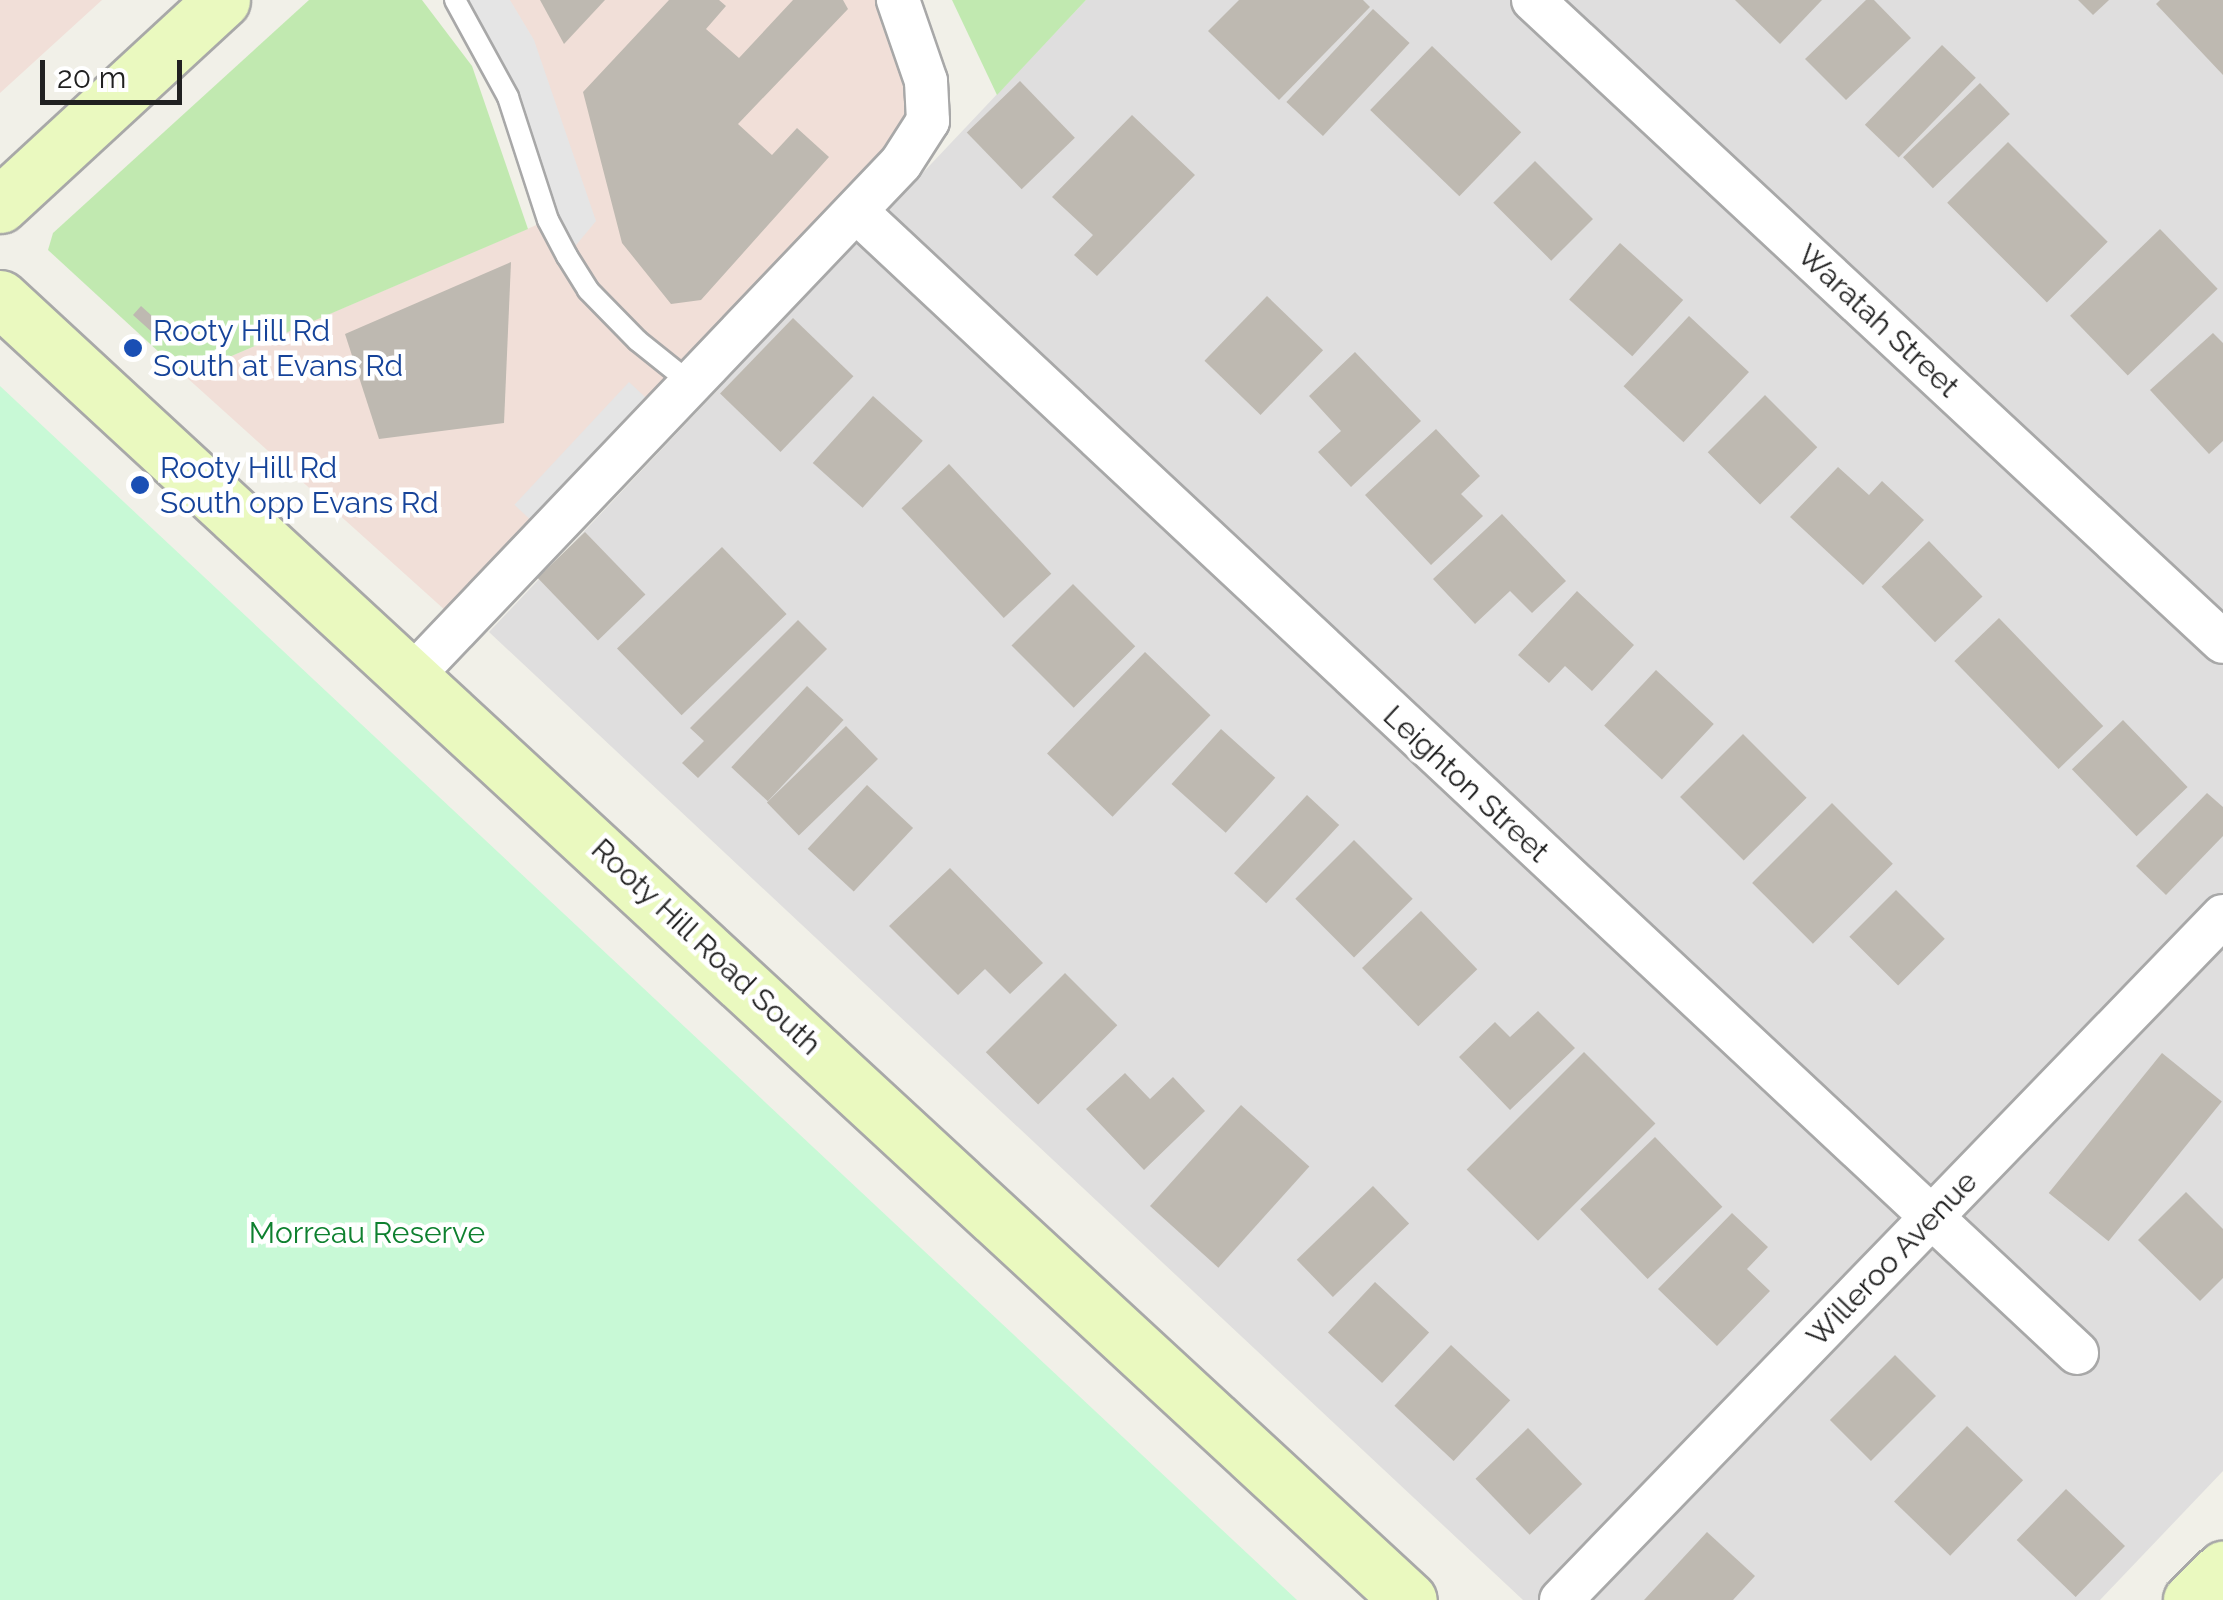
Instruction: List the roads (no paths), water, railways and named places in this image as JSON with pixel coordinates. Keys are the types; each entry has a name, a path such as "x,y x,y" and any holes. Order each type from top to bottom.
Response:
{"main road":[{"path":"0,204 222,0"},
{"name":"Rooty Hill Road South","path":"0,298 414,675 1409,1600"},
{"path":"2191,1600 2223,1569"}],"street":[{"path":"414,675 858,213 928,121 926,82 898,0"},
{"name":"Waratah Street","path":"1533,0 2223,642"},
{"name":"Leighton Street","path":"858,213 1930,1220 2077,1353"},
{"name":"Willeroo Avenue","path":"1561,1600 2223,916"}],"lane":[{"path":"455,0 508,97 548,220 578,273 638,341 693,386"}],"place":[{"name":"Rooty Hill Rd South at Evans Rd","path":"133,348"},
{"name":"Rooty Hill Rd South opp Evans Rd","path":"140,485"}],"park label":[{"name":"Morreau Reserve","path":"367,1233"}]}
